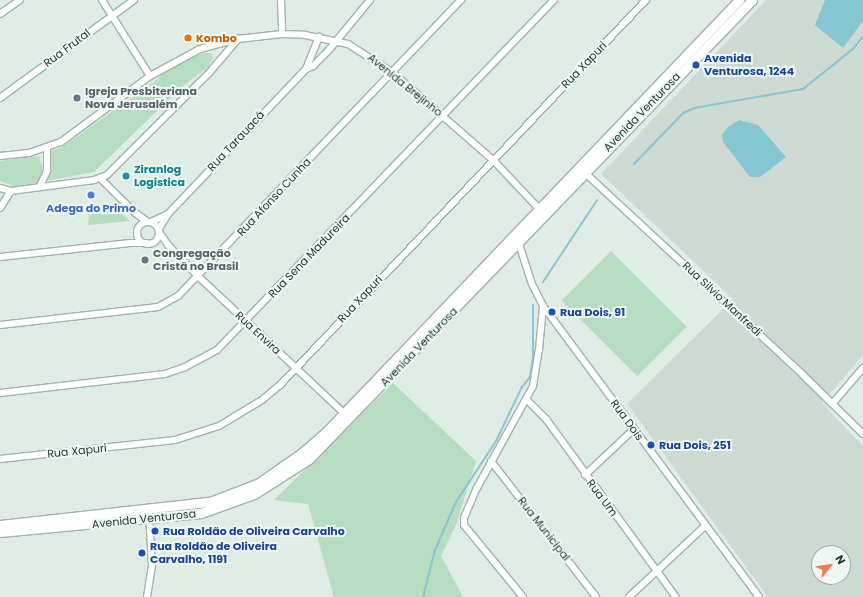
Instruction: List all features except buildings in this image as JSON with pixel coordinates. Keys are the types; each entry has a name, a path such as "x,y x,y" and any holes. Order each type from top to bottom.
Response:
{"street":[{"path":"0,14 20,0"},
{"path":"102,0 150,76"},
{"name":"Rua Frutal","path":"0,98 134,0"},
{"path":"281,0 282,34"},
{"name":"Rua Tarauacá","path":"306,69 313,66 370,0"},
{"name":"Rua Afonso Cunha","path":"0,325 158,307 178,296 199,277 461,0"},
{"name":"Rua Sena Madureira","path":"0,393 165,374 185,367 217,350 246,322 554,0"},
{"name":"Rua Xapuri","path":"0,459 153,443 198,434 242,414 262,400 295,368 646,0"},
{"name":"Avenida Venturosa","path":"0,525 211,510 254,494 315,454 347,416 516,232 541,211 739,0"},
{"name":"Avenida Venturosa","path":"581,169 752,0"},
{"name":"Avenida Brejinho","path":"0,156 47,149 75,133 150,76 192,52 238,39 282,34 319,37 335,40 362,51 392,72 444,115 493,160 541,211"},
{"name":"Rua Tarauacá","path":"159,231 168,214 306,69 319,37"},
{"path":"0,188 11,192 40,186 100,178 113,170 209,73 238,39"},
{"path":"40,186 47,170 47,149"},
{"name":"Rua Silvio Manfredi","path":"581,169 833,403 863,434"},
{"path":"0,257 156,241 159,231 150,222 134,212 100,178"},
{"path":"0,208 11,192"},
{"name":"Avenida Venturosa","path":"347,416 518,242 541,211"},
{"path":"130,243 138,235 141,225 134,212"},
{"name":"Rua Tarauacá","path":"150,222 168,214"},
{"path":"141,225 150,222"},
{"name":"Rua Envira","path":"159,231 168,245 199,277 347,416"},
{"name":"Rua Dois","path":"516,232 532,284 543,306 759,597"},
{"path":"138,235 147,243"},
{"name":"Rua Envira","path":"156,241 168,245"},
{"path":"523,597 464,525 464,518 470,502 527,400 536,372 543,306"},
{"path":"833,403 863,368"},
{"name":"Rua Um","path":"527,400 546,419 585,475 676,597"},
{"path":"585,475 634,430"},
{"name":"Rua Municipal","path":"492,461 596,597"},
{"path":"147,597 152,565 149,515"},
{"name":"Avenida Venturosa","path":"0,532 149,515"},
{"path":"630,597 705,526"}],"shaded area":[{"path":"766,0 863,0 863,355 822,403 863,446 863,597 768,597 627,404 733,299 601,174"}],"green space":[{"path":"206,53 212,54 213,58 208,67 184,85 94,172 45,181 47,153 62,147 154,82 169,68 189,57"},
{"path":"39,156 43,170 39,182 16,187 0,181 0,161"},
{"path":"117,209 130,221 88,225 89,215"},
{"path":"611,251 687,327 637,376 562,300"},
{"path":"393,383 476,461 456,525 441,556 463,597 334,597 308,504 274,500"}],"water":[{"path":"825,0 863,0 863,21 843,48 815,25"},
{"path":"739,120 758,125 786,157 760,177 750,177 723,142 722,135 728,127"}],"waterway":[{"path":"634,164 683,113 694,108 803,89 853,49 863,36"},
{"path":"543,282 597,200"},
{"path":"423,597 435,550 456,502 496,441 522,387 530,377 533,358 533,305"}],"place":[{"name":"Kombo","path":"188,38"},
{"name":"Avenida Venturosa, 1244","path":"696,65"},
{"name":"Igreja Presbiteriana Nova Jerusalém","path":"77,98"},
{"name":"Ziranlog Logistica","path":"126,176"},
{"name":"Adega do Primo","path":"91,195"},
{"name":"Congregação Cristã no Brasil","path":"145,260"},
{"name":"Rua Dois, 91","path":"552,312"},
{"name":"Rua Dois, 251","path":"651,445"},
{"name":"Rua Roldão de Oliveira Carvalho","path":"155,531"},
{"name":"Rua Roldão de Oliveira Carvalho, 1191","path":"142,553"}]}
